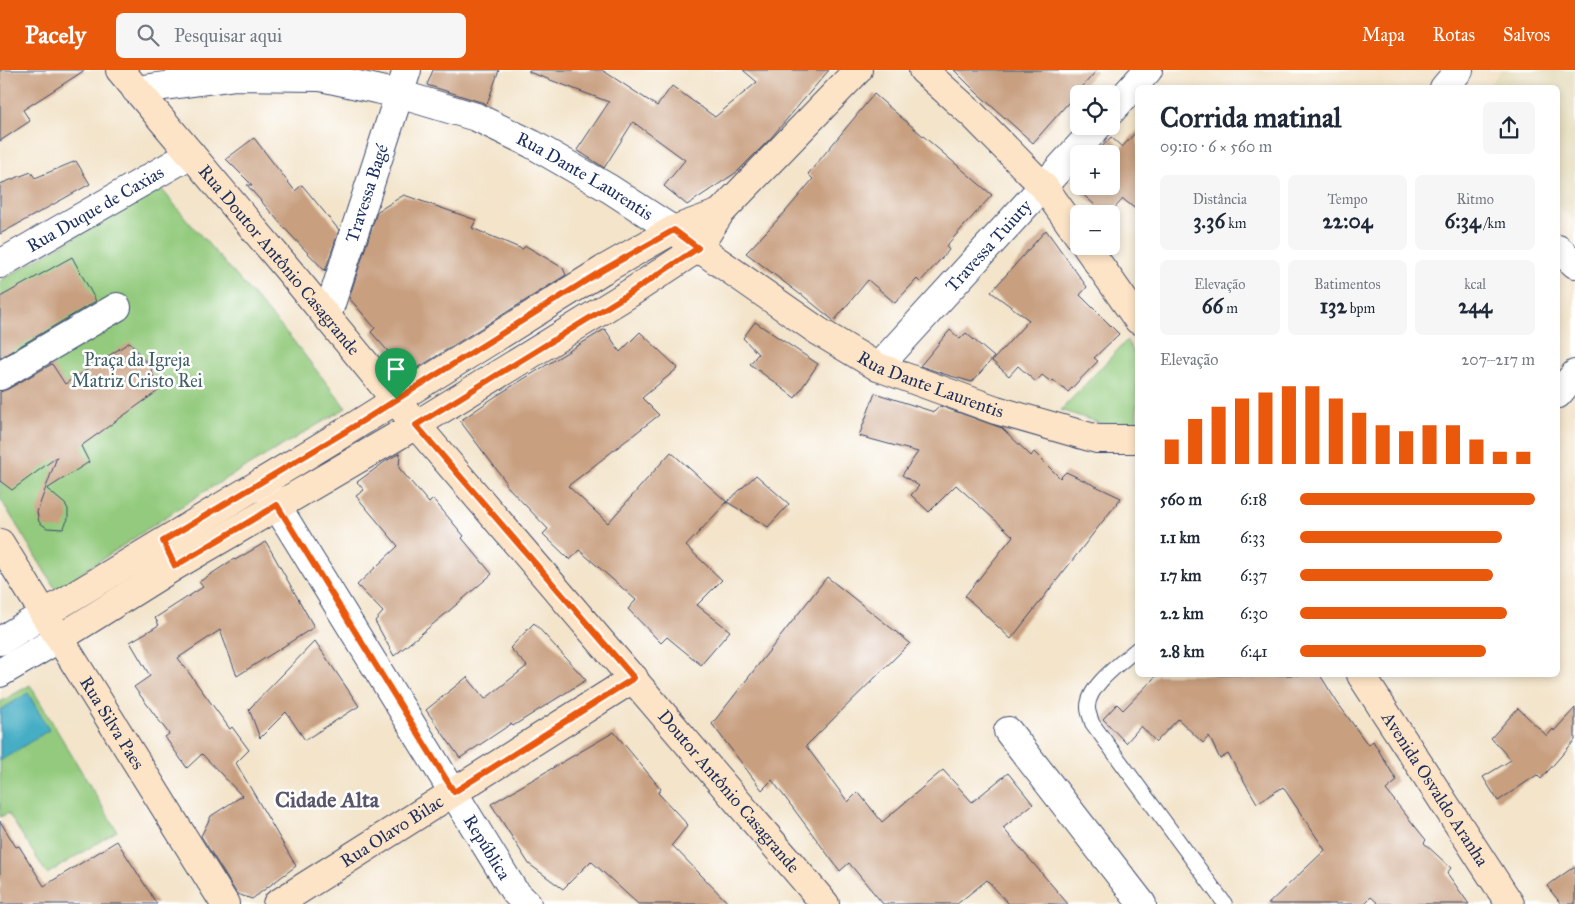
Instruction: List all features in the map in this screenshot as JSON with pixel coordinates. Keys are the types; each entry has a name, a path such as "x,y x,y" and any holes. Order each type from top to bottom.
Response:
{"main road":[{"path":"60,638 175,566 416,425 630,293 698,248 720,213 858,70"},
{"path":"923,70 972,114 1044,187 1070,223"},
{"name":"Rua Doutor Antônio Casagrande","path":"128,80 327,316 416,425 634,678"},
{"path":"44,614 345,432 603,270 674,230 720,213"},
{"name":"Rua Dante Laurentis","path":"674,230 818,331 878,367 996,410 1097,439 1135,439"},
{"path":"1092,255 1135,316"},
{"path":"163,541 175,566"},
{"name":"Rua Silva Paes","path":"0,543 225,904"},
{"name":"Avenida Osvaldo Aranha","path":"1362,677 1510,904"},
{"name":"Rua Olavo Bilac","path":"277,904 634,678"},
{"name":"Doutor Antônio Casagrande","path":"634,678 825,904"}],"street":[{"path":"1120,101 1148,70"},
{"path":"1446,85 1459,70"},
{"name":"Rua Dante Laurentis","path":"128,80 236,76 321,77 403,82 532,144 610,189 674,230"},
{"name":"Travessa Bagé","path":"327,316 403,82"},
{"name":"Travessa Tuiuty","path":"878,367 1090,135"},
{"name":"Rua Duque de Caxias","path":"0,264 191,154"},
{"path":"1560,251 1575,264"},
{"path":"0,376 117,307"},
{"path":"1560,392 1575,374"},
{"name":"República","path":"262,482 514,891 527,904"},
{"path":"0,640 44,614"},
{"path":"0,673 60,638"},
{"path":"1008,731 1142,904"}],"lane":[{"path":"1135,651 1096,686 1090,696 1088,708 1092,723 1225,904"}],"shaded area":[{"path":"1502,70 1575,70 1575,221 1560,209 1560,85 1489,85"}],"green space":[{"name":"Praça da Igreja Matriz Cristo Rei","path":"160,187 292,339 346,408 202,493 56,590 0,498 0,281"},
{"path":"1127,340 1135,354 1135,427 1112,427 1061,410"},
{"path":"30,685 117,831 47,874 8,813 0,817 0,702"}],"water":[{"path":"28,693 49,730 0,761 0,710"}],"building":[{"path":"0,70 85,70 23,110 30,121 0,141"},
{"path":"433,70 499,70 487,104 427,85"},
{"path":"529,70 602,70 657,106 672,86 715,117 757,82 743,70 829,70 770,139 737,172 687,205 664,186 685,160 633,122 604,168 577,150 609,102 529,72"},
{"path":"954,70 1097,70 1084,85 1070,85 1070,101 1033,143"},
{"path":"874,94 992,195 946,246 949,250 920,282 917,279 895,303 868,280 834,321 746,253 813,179 808,174"},
{"path":"1135,133 1135,209 1123,199 1117,205 1095,205 1084,195 1120,195 1120,145 1122,147"},
{"path":"1111,137 1120,145 1103,145"},
{"path":"254,138 295,191 302,185 339,230 325,271 247,185 252,185 226,159"},
{"path":"76,161 90,184 0,234 0,184 31,172 35,178"},
{"path":"404,195 476,220 472,228 522,249 526,246 563,268 566,275 408,374 371,332 375,328 349,298 378,211"},
{"path":"1046,230 1087,287 1080,295 1119,334 1094,358 1098,361 1068,392 1053,380 1051,382 1042,375 1036,382 1018,366 1009,376 992,361 1029,320 991,292"},
{"path":"72,257 96,301 0,358 0,297"},
{"path":"755,322 818,364 795,398 750,364 758,354 743,338"},
{"path":"605,329 620,352 640,332 678,368 642,398 659,415 568,486 608,523 671,452 727,502 686,546 722,580 697,605 730,631 701,665 667,637 661,643 628,609 636,600 579,550 570,560 543,534 548,529 505,484 506,482 460,421 496,396"},
{"path":"950,330 960,339 966,333 994,357 972,382 920,366"},
{"path":"130,342 151,368 158,391 81,446 89,462 47,489 65,504 68,509 68,519 63,529 47,528 39,522 37,512 57,457 12,490 0,481 0,392 52,364 65,384"},
{"path":"875,393 934,412 940,406 1002,428 1031,456 1034,452 1060,478 1066,472 1121,498 1011,639 965,596 1013,536 956,485 929,512 911,495 919,486 902,475 918,452 859,436"},
{"path":"400,453 399,468 429,503 433,499 492,574 394,656 375,621 383,612 357,585 398,546 356,496 364,490 357,482"},
{"path":"756,475 789,504 768,527 727,502"},
{"path":"266,542 314,627 237,676 220,630 178,658 230,729 232,727 249,750 236,763 296,866 252,899 237,894 201,836 211,816 242,796 202,754 187,768 165,737 169,734 134,687 150,676 130,642 159,625 155,618 203,587 199,582 234,559"},
{"path":"827,577 910,643 806,746 848,802 858,792 882,822 943,770 972,802 1008,773 1033,804 1003,828 1068,904 1009,904 987,880 957,904 883,904 849,863 840,871 772,780 762,790 712,724"},
{"path":"534,623 586,680 513,726 511,724 460,758 426,710 467,677 485,699 527,666 510,648"},
{"path":"315,641 359,706 305,740 286,712 260,738 249,709"},
{"path":"1155,677 1321,677 1368,745 1373,741 1397,781 1386,790 1426,840 1424,843 1451,868 1447,873 1469,904 1379,904 1371,897 1364,904 1268,904 1325,850 1283,787 1257,803 1228,754 1220,759 1209,736 1203,743 1178,719 1156,742 1141,726 1126,743 1103,719 1117,704 1123,710"},
{"path":"1518,708 1547,736 1575,708 1575,740 1541,779 1537,775 1498,801 1483,777 1511,760 1491,738"},
{"path":"614,732 661,789 658,793 688,825 672,845 729,904 638,904 591,861 563,889 529,864 491,804"},
{"path":"0,821 16,847 19,846 44,886 117,841 157,904 0,904"},
{"path":"1575,866 1575,904 1561,904 1547,886"}],"district":[{"name":"Cidade Alta","path":"327,799"}],"route":[{"path":"674,230 698,248 630,293 416,425 634,678 454,792 277,505 175,566 163,541 345,432 396,399 603,270 674,230"}]}
